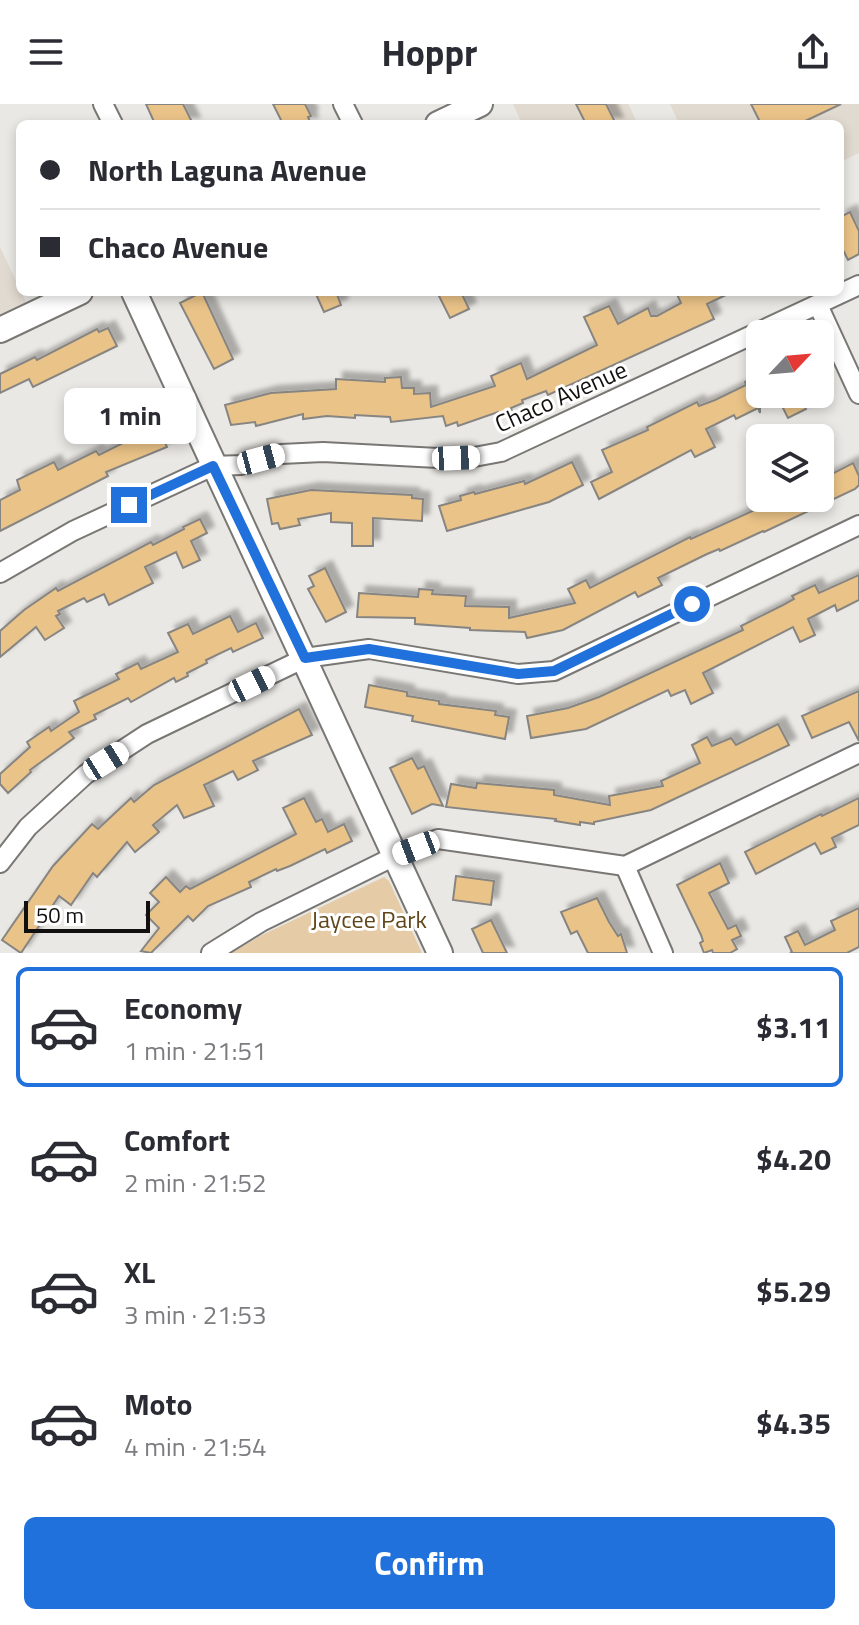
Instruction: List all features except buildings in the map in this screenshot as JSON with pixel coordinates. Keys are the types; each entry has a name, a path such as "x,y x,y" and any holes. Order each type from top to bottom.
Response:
{"street":[{"path":"446,120 480,104"},
{"path":"0,330 72,296"},
{"path":"136,296 440,953"},
{"name":"Chaco Avenue","path":"0,573 73,531 213,466 241,465 281,454 323,452 438,458 474,457 501,452 836,296"},
{"path":"818,305 859,394"},
{"path":"0,863 28,827 86,774 147,734 305,658 369,649 518,674 554,671 859,525"},
{"path":"211,953 246,929 395,856 438,839 625,866 859,753"},
{"path":"625,866 663,953"}],"shaded area":[{"path":"513,104 628,104 636,120 520,120"},
{"path":"670,104 859,104 859,153 844,160 844,120 677,120"},
{"path":"0,247 16,281 16,296 23,296 26,302 0,314"}],"green space":[{"name":"Jaycee Park","path":"384,877 389,881 422,953 232,953 260,936"}],"route":[{"path":"129,505 213,466 305,658 369,649 518,674 554,671 692,604"}]}
